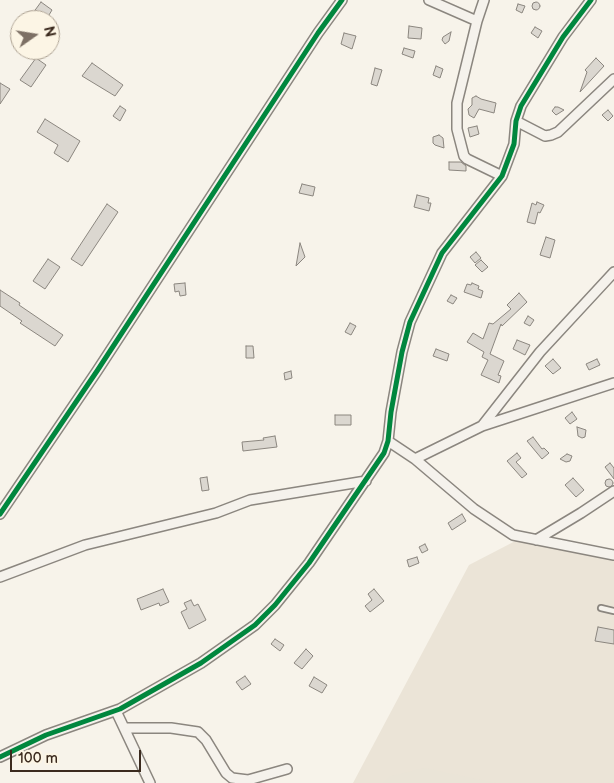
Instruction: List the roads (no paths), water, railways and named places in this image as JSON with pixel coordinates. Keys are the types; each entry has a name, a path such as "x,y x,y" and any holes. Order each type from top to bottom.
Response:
{"street":[{"path":"0,514 101,365 318,33 342,0"},
{"path":"429,0 477,21"},
{"path":"484,0 457,103 457,129 464,156 502,176"},
{"path":"0,756 46,735 116,711 201,663 255,625 275,605 309,563 384,453 388,441 391,412 402,352 410,322 442,253 502,176 514,144 516,121 522,106 563,37 591,0"},
{"path":"516,121 545,136 551,135 558,132 614,79"},
{"path":"482,426 540,352 614,272"},
{"path":"415,460 482,426 614,382"},
{"path":"388,441 494,523 513,535 614,555"},
{"path":"0,577 85,545 216,513 250,500 366,481"},
{"path":"536,540 582,513 614,491"},
{"path":"116,711 150,783"},
{"path":"124,728 161,728 198,732 206,740 226,773 232,778 248,780 287,768"}],"lane":[{"path":"601,608 614,611"}]}
